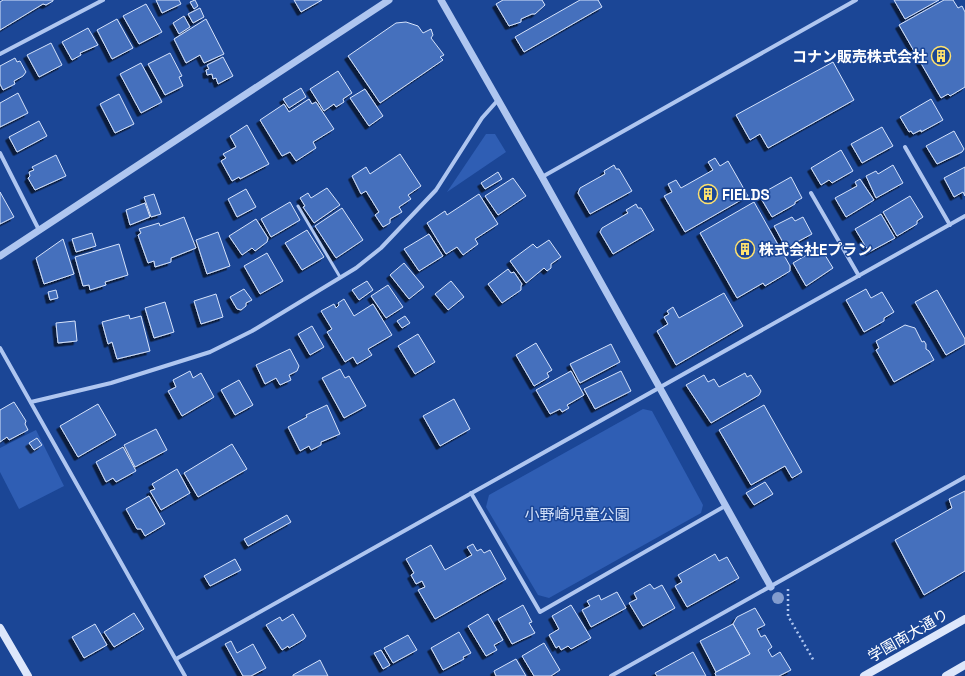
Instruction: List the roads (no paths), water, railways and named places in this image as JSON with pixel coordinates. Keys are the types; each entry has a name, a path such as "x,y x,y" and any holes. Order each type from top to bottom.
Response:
{"main road":[{"name":"学園南大通り","path":"864,676 965,619"},
{"path":"0,628 28,676"},
{"path":"946,676 965,665"}],"street":[{"path":"0,54 103,0"},
{"path":"0,256 389,0"},
{"path":"441,0 542,177 771,587"},
{"path":"542,177 856,0"},
{"path":"30,402 111,383 210,352 252,332 340,277 381,248 436,190 482,118 498,100"},
{"path":"905,147 950,225"},
{"path":"0,153 39,230"},
{"path":"811,193 859,276"},
{"path":"176,659 965,216"},
{"path":"0,348 185,676"},
{"path":"611,676 965,477"},
{"path":"471,493 540,612 726,506"}],"lane":[{"path":"298,206 340,277"}],"place":[{"name":"コナン販売株式会社","path":"941,56"},
{"name":"FIELDS","path":"708,194"},
{"name":"株式会社Eプラン","path":"745,249"}],"park label":[{"name":"小野崎児童公園","path":"577,514"}]}
